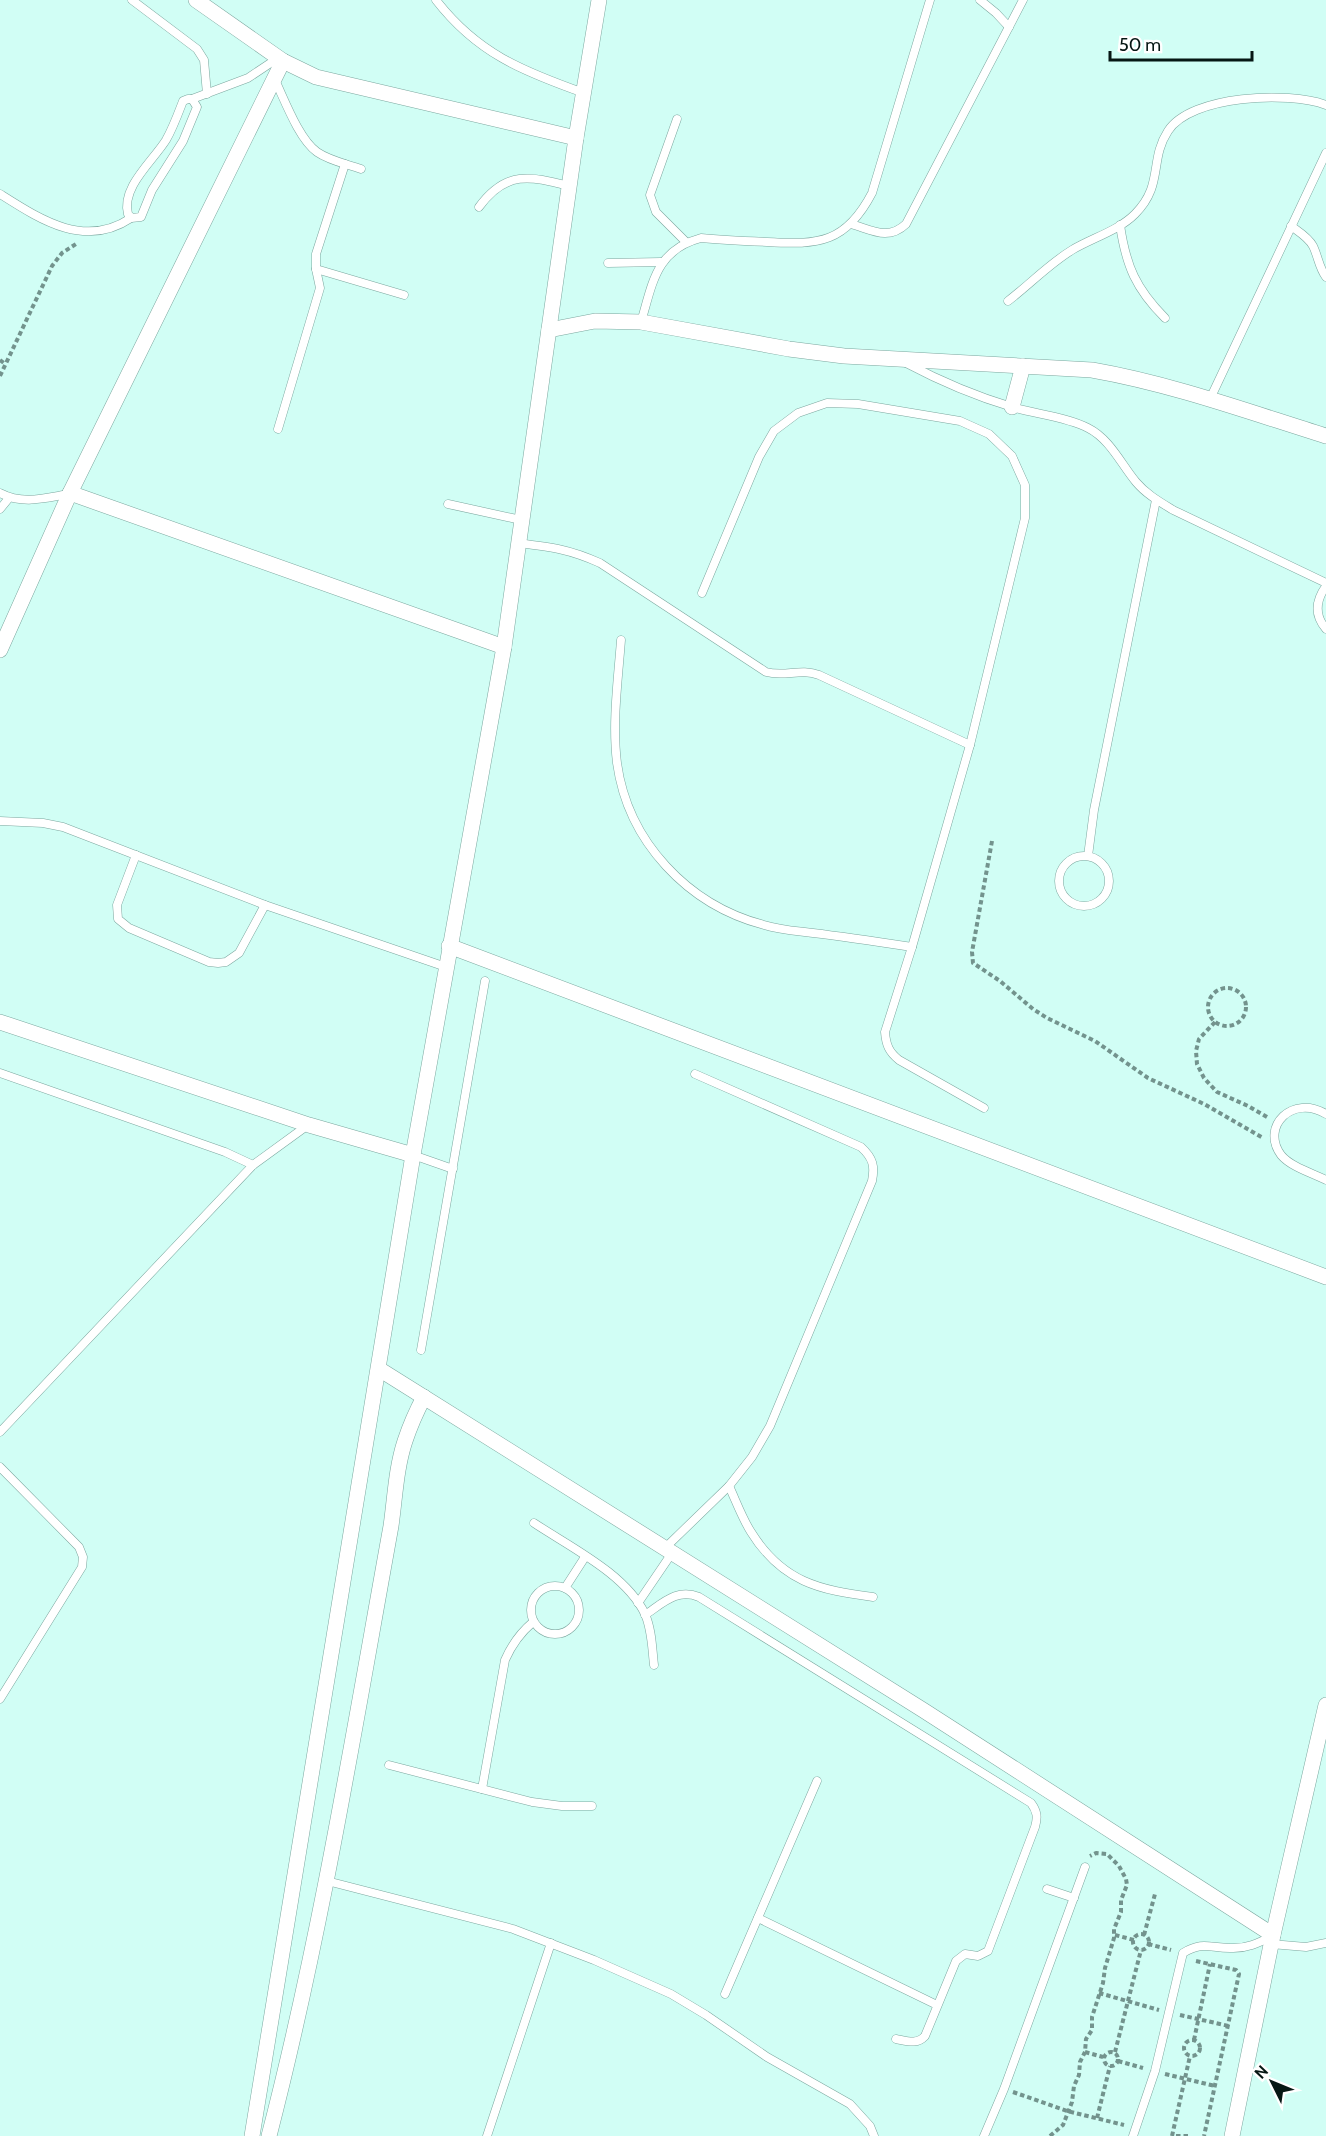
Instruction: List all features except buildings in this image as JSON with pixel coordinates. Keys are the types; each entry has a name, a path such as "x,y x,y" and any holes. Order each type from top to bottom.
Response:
{"street":[{"path":"196,0 280,60 298,70 333,82 576,138"},
{"path":"252,2136 413,1155 504,646 576,138 599,0"},
{"path":"0,650 70,493 274,79 280,60"},
{"path":"549,330 595,321 641,321 789,349 844,356 1092,370 1210,399 1326,436"},
{"path":"1012,407 1023,366"},
{"path":"70,493 504,646"},
{"path":"450,946 1326,1277"},
{"path":"0,1022 309,1125 413,1155"},
{"path":"378,1369 913,1704 1272,1939"},
{"path":"269,2136 306,1984 327,1881 404,1443 412,1420 424,1397"},
{"path":"1233,2136 1272,1939 1326,1705"}],"lane":[{"path":"132,0 197,50 204,60 207,94"},
{"path":"436,0 474,41 499,58 584,93"},
{"path":"641,321 654,277 661,262 672,250 686,242 701,238 801,244 819,241 836,235 864,210 872,193 930,0"},
{"path":"980,0 1009,27"},
{"path":"851,224 891,234 906,224 1023,0"},
{"path":"131,218 127,205 137,177 165,141 183,101 248,78 280,60"},
{"path":"274,79 309,144 318,153 361,169"},
{"path":"1008,302 1070,251 1120,225 1134,215 1146,202 1154,185 1160,147 1168,130 1182,117 1227,102 1255,98 1312,99 1326,105"},
{"path":"0,194 58,226 77,231 97,231 117,227 131,218 141,217 152,190 183,141 197,107 196,102 192,99"},
{"path":"676,119 650,195 656,212 686,242"},
{"path":"1210,399 1326,153"},
{"path":"278,429 320,288 316,254 345,164"},
{"path":"479,207 502,183 515,179 535,177 569,186"},
{"path":"1120,225 1124,251 1133,277 1147,299 1165,318"},
{"path":"1291,226 1304,235 1313,246 1317,261 1326,278"},
{"path":"608,263 661,262"},
{"path":"316,269 404,295"},
{"path":"899,359 962,389 1012,407 1088,428 1102,438 1138,484 1156,500 1326,585 1319,596 1317,609 1321,623 1326,629"},
{"path":"702,594 759,457 774,431 798,413 827,403 858,404 960,421 989,434 1012,456 1025,485 1025,518 970,745 885,1032 886,1043 891,1053 899,1060 984,1108"},
{"path":"0,494 9,498 38,500 70,493"},
{"path":"0,509 9,498"},
{"path":"1088,856 1094,810 1156,500"},
{"path":"448,504 521,520"},
{"path":"518,543 576,552 600,563 766,672 778,675 801,671 819,675 970,745"},
{"path":"621,640 616,715 617,764 630,811 654,853 688,888 712,905 738,917 766,926 912,947"},
{"path":"0,821 53,824 265,905 446,967"},
{"path":"136,855 117,905 118,919 129,928 209,962 226,962 239,953 265,905"},
{"path":"1088,856 1099,861 1106,869 1109,879 1107,890 1101,900 1091,905 1080,906 1070,901 1062,893 1059,882 1061,872 1068,862 1077,857 1088,856"},
{"path":"421,1350 485,981"},
{"path":"0,1073 225,1152 253,1165"},
{"path":"638,1603 669,1551 729,1486 752,1457 770,1426 872,1181 875,1168 871,1156 861,1147 695,1074"},
{"path":"1326,1114 1310,1106 1297,1107 1285,1114 1277,1124 1275,1135 1282,1156 1326,1180"},
{"path":"0,1432 253,1165 309,1125"},
{"path":"413,1155 453,1169"},
{"path":"0,1467 79,1547 82,1557 82,1567 0,1700"},
{"path":"729,1486 750,1532 768,1556 792,1575 819,1589 873,1597"},
{"path":"534,1523 621,1583 638,1603 650,1628 654,1665"},
{"path":"565,1588 585,1557"},
{"path":"557,1586 565,1588 577,1599 580,1607 576,1624 563,1634 546,1633 533,1622 531,1605 541,1591 557,1586"},
{"path":"645,1615 681,1593 690,1593 699,1597 1031,1803 1036,1810 1035,1827 991,1946 984,1955 965,1954 956,1961 925,2036 921,2040 916,2042 896,2039"},
{"path":"482,1789 505,1660 521,1632 533,1622"},
{"path":"389,1765 532,1802 562,1806 592,1806"},
{"path":"725,1994 817,1781"},
{"path":"984,2136 1004,2089 1085,1867"},
{"path":"327,1881 513,1929 671,1994 767,2057 850,2104 870,2126 873,2136"},
{"path":"1047,1889 1074,1898"},
{"path":"758,1918 937,2005"},
{"path":"1135,2132 1155,2071 1183,1953 1198,1946 1246,1947 1272,1939 1306,1947 1326,1943"},
{"path":"487,2136 551,1943"}],"path":[{"path":"0,376 52,266 62,253 97,231"},
{"path":"0,360 5,364"},
{"path":"992,841 972,952 973,963 1047,1018 1095,1041 1148,1078 1204,1104 1277,1146"},
{"path":"1225,988 1239,992 1246,1004 1242,1018 1229,1026 1215,1022 1208,1009 1212,995 1225,988"},
{"path":"1215,1022 1198,1039 1197,1064 1204,1078 1217,1092 1248,1106 1277,1124"},
{"path":"1050,2136 1063,2125 1072,2102 1085,2044 1092,2030 1092,2017 1103,1983 1125,1890 1126,1879 1119,1866 1107,1854 1096,1853 1090,1856 1085,1867"},
{"path":"1144,1935 1155,1894"},
{"path":"1115,1935 1134,1940"},
{"path":"1141,1950 1134,1945 1134,1940 1136,1936 1144,1935"},
{"path":"1144,1935 1148,1939 1148,1944"},
{"path":"1097,2118 1110,2066 1118,2061 1115,2052 1141,1950 1148,1944"},
{"path":"1148,1944 1183,1953"},
{"path":"1194,1961 1236,1970 1239,1977 1204,2136"},
{"path":"1194,2040 1210,1964"},
{"path":"1190,2056 1194,2056 1200,2050 1194,2040"},
{"path":"1190,2056 1184,2051 1184,2046 1186,2042 1194,2040"},
{"path":"1103,2057 1110,2051 1115,2052"},
{"path":"1085,2052 1103,2057 1110,2066"},
{"path":"1189,2136 1174,2136 1190,2056"},
{"path":"1004,2089 1135,2132"}]}
